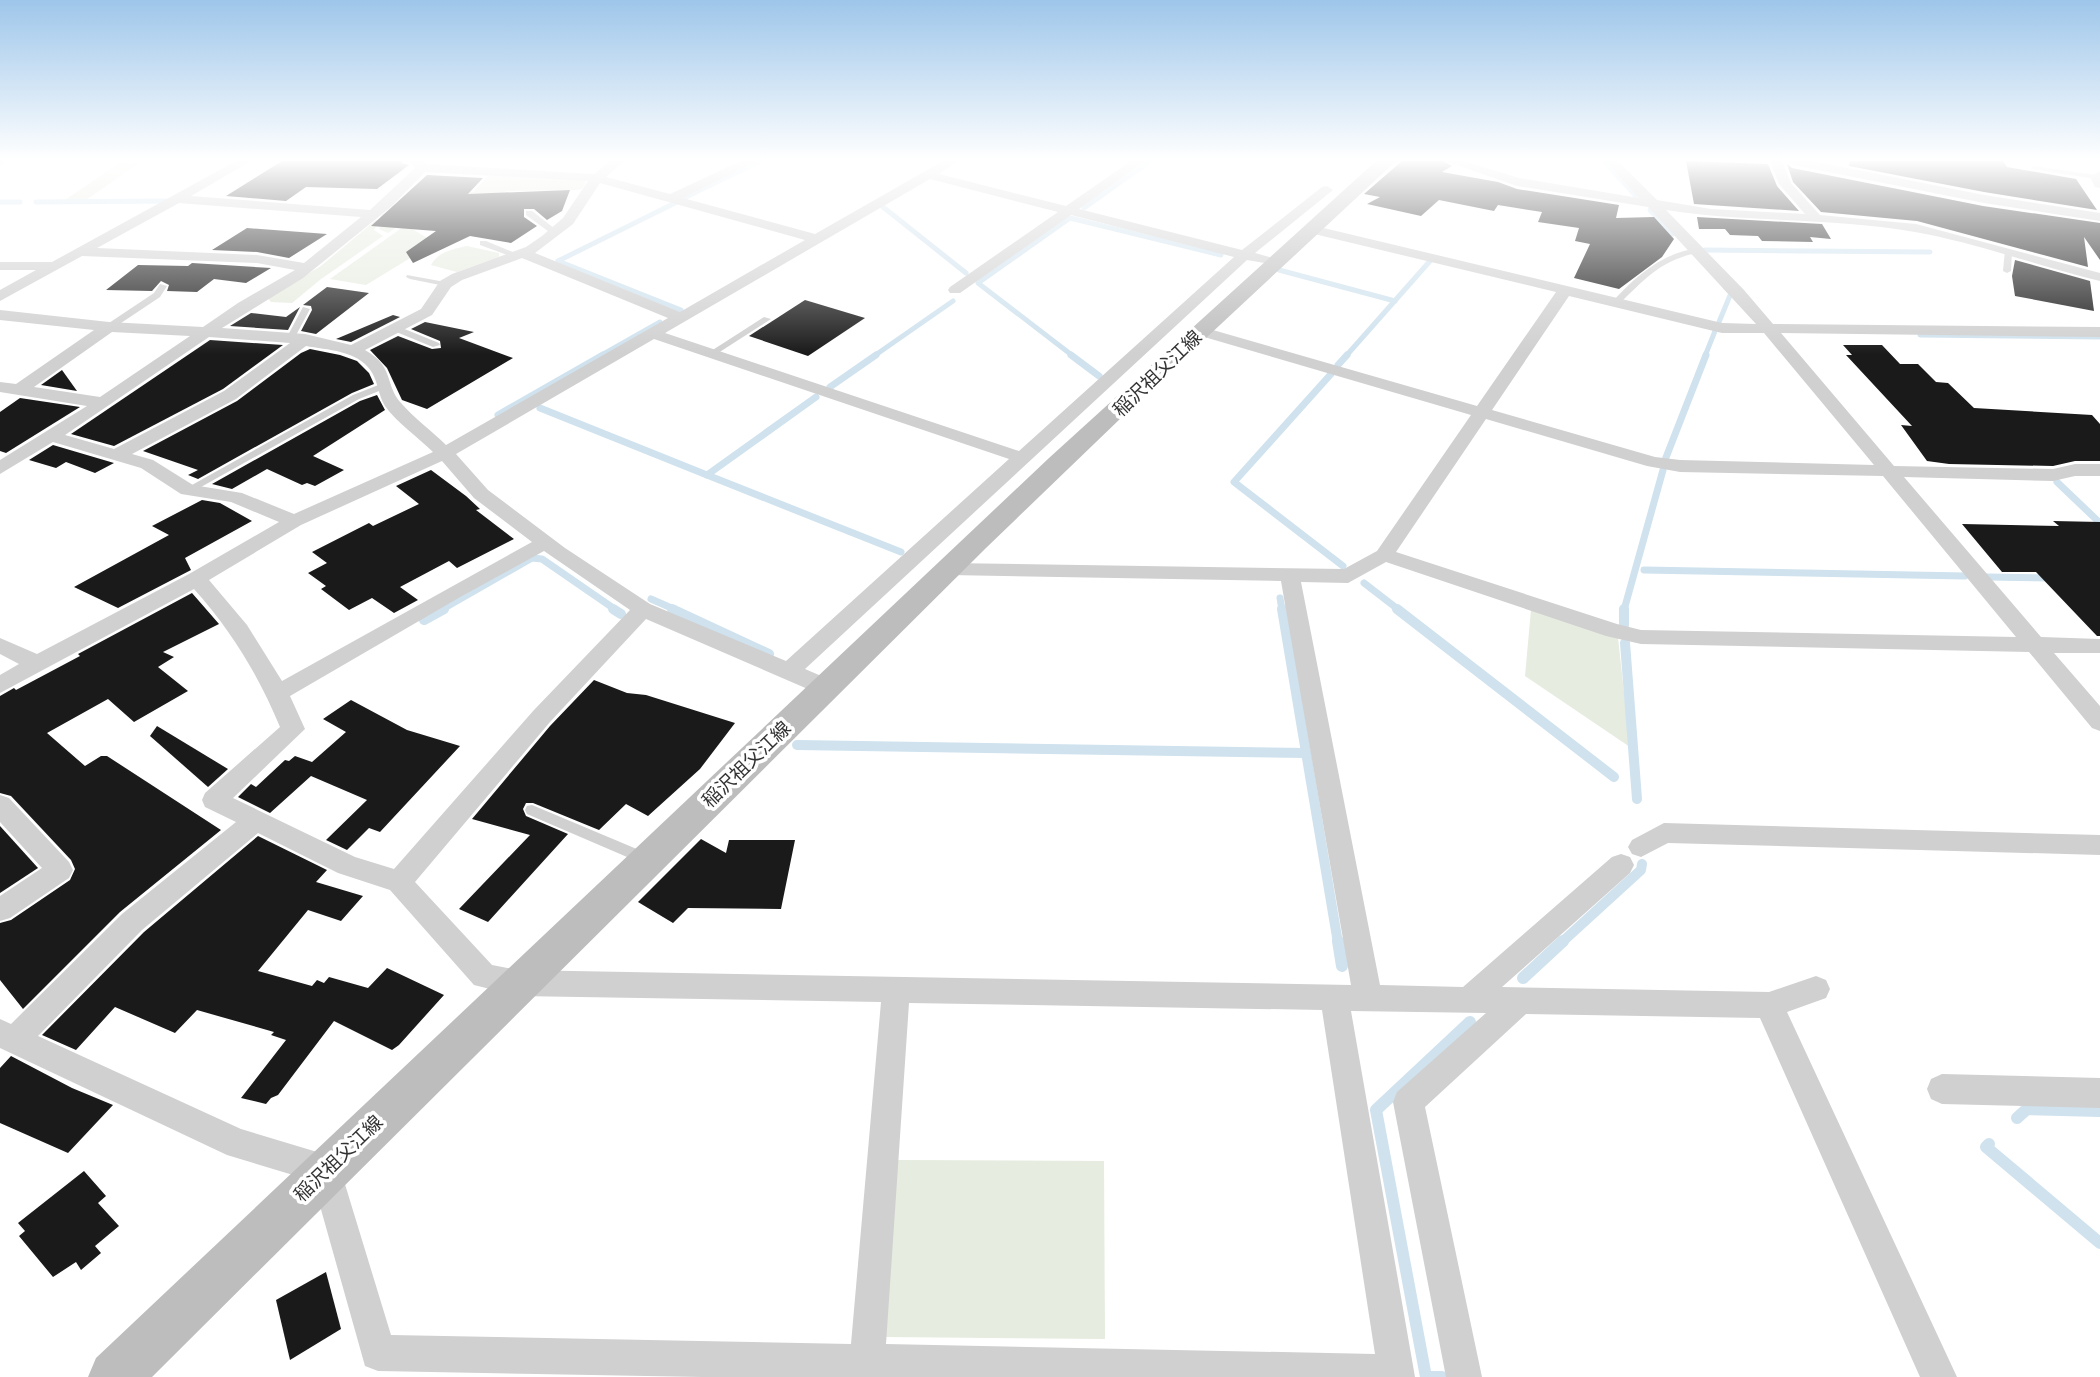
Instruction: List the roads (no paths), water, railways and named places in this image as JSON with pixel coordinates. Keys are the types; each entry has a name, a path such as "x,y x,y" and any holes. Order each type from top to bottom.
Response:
{"main road":[{"name":"稲沢祖父江線","path":"115,1377 326,1169 825,687 1200,331 1258,259 1315,225"}],"street":[{"path":"0,296 129,225"},
{"path":"0,468 103,403 154,365 243,306 307,268 359,225"},
{"path":"353,350 427,312 446,284 457,277 531,250 563,225"},
{"path":"769,225 818,239"},
{"path":"0,685 58,651 196,579 293,522 445,453 842,225"},
{"path":"955,290 1048,225"},
{"path":"1124,225 1258,259"},
{"path":"789,671 1023,458 1258,259 1292,225"},
{"path":"1675,225 1770,328 2100,722"},
{"path":"1886,225 1916,228 2100,277"},
{"path":"1311,229 1722,328 2100,332"},
{"path":"80,252 257,259 307,268"},
{"path":"519,254 682,318"},
{"path":"0,266 54,266"},
{"path":"948,569 1348,576 1384,555 1565,290"},
{"path":"0,315 109,327 298,338 353,350 369,359 380,371 387,395 394,406 445,453 481,494 545,543 643,609 825,687"},
{"path":"19,390 109,327"},
{"path":"1200,331 1653,462 1680,466 2053,475 2075,470 2100,470"},
{"path":"654,334 1023,458"},
{"path":"116,455 230,395 298,338"},
{"path":"0,387 103,403"},
{"path":"51,436 147,464 188,490 235,497 293,522"},
{"path":"278,693 455,591 545,543"},
{"path":"1384,555 1614,631 1641,637 2100,646"},
{"path":"1290,576 1368,998"},
{"path":"196,579 224,606 278,693 293,729 214,800 347,865 399,882 484,975 518,983 1769,1005 1816,989"},
{"path":"399,882 542,716 643,609"},
{"path":"0,645 39,664"},
{"path":"0,805 60,870 0,910"},
{"path":"255,821 132,922 8,1037 238,1144 326,1169 378,1353 866,1370 1397,1375 1334,997"},
{"path":"1468,1000 1631,856 1664,833 2100,845"},
{"path":"866,1370 896,989"},
{"path":"1464,1377 1408,1101 1521,1000"},
{"path":"1769,1005 1939,1377"},
{"path":"1942,1089 2100,1093"}],"lane":[{"path":"545,225 555,232"},
{"path":"483,243 519,254"},
{"path":"1616,302 1655,265 1685,251 1699,250"},
{"path":"2007,271 2008,252"},
{"path":"410,277 446,284"},
{"path":"109,327 157,295 163,286"},
{"path":"298,338 306,309"},
{"path":"712,353 767,319"},
{"path":"397,328 436,345"},
{"path":"188,490 356,397 386,385"},
{"path":"532,810 647,859"}],"waterway":[{"path":"630,225 558,261 681,310"},
{"path":"906,225 966,273"},
{"path":"1060,225 978,283 1073,356"},
{"path":"1100,225 1221,255"},
{"path":"1665,225 1673,234"},
{"path":"1705,250 1930,252"},
{"path":"1395,301 1430,261"},
{"path":"1279,270 1395,301"},
{"path":"1719,322 1731,293 1725,287"},
{"path":"874,356 953,301"},
{"path":"1346,356 1395,301"},
{"path":"600,356 660,322"},
{"path":"1705,356 1715,331"},
{"path":"1920,335 2100,337"},
{"path":"498,415 603,355"},
{"path":"830,387 876,355"},
{"path":"1071,355 1099,376"},
{"path":"1338,365 1347,355"},
{"path":"1665,460 1706,355"},
{"path":"1331,374 1234,482 1343,566"},
{"path":"707,475 816,397"},
{"path":"540,408 707,475"},
{"path":"1624,610 1663,470"},
{"path":"707,475 901,552"},
{"path":"2057,482 2100,523"},
{"path":"441,610 532,558 542,559 616,610"},
{"path":"1644,570 1965,576"},
{"path":"1987,577 2053,578"},
{"path":"1364,583 1399,610"},
{"path":"1280,598 1282,610"},
{"path":"651,599 676,610"},
{"path":"424,620 444,609"},
{"path":"613,609 621,614"},
{"path":"672,609 769,654"},
{"path":"1282,609 1338,943"},
{"path":"1397,609 1614,777"},
{"path":"1624,610 1624,625"},
{"path":"1625,643 1637,799"},
{"path":"797,745 1306,753"},
{"path":"1561,943 1641,870 1642,864"},
{"path":"1338,941 1342,966"},
{"path":"1523,978 1563,941"},
{"path":"1442,1377 1426,1377 1376,1110 1470,1022"},
{"path":"2017,1118 2027,1109 2100,1111"},
{"path":"1989,1144 1986,1147 2100,1243"}]}
